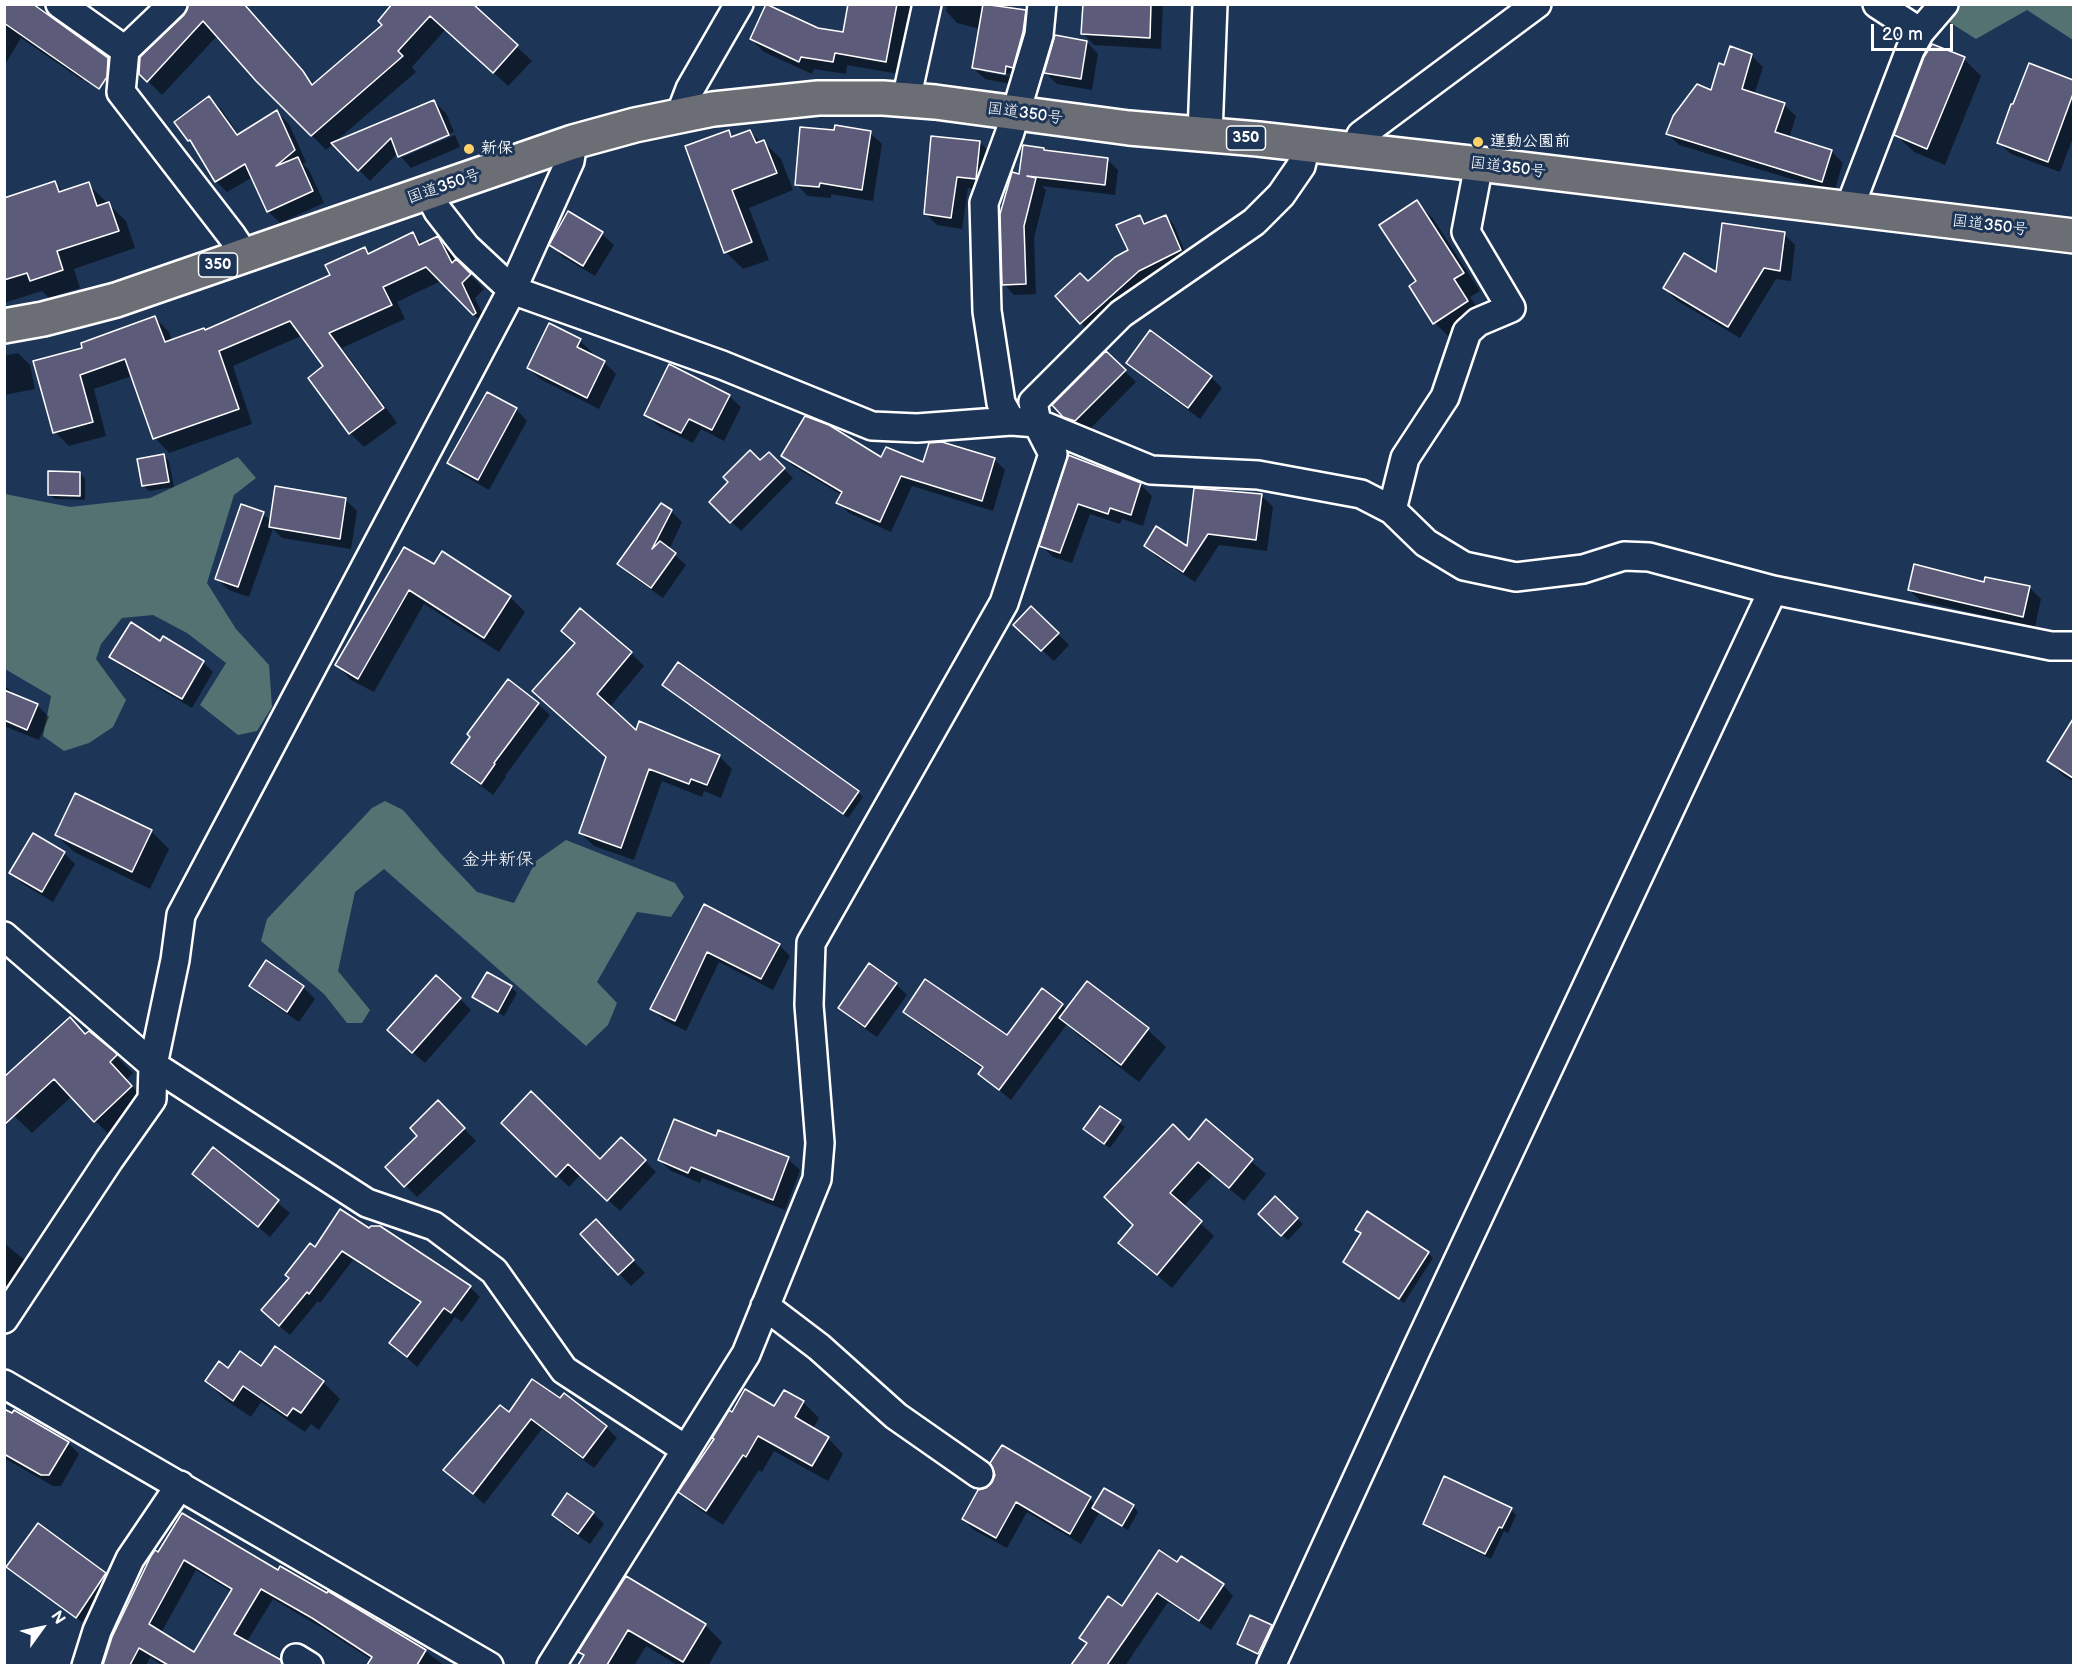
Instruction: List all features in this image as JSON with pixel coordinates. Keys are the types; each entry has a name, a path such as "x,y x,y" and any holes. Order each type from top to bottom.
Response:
{"highway":[{"name":"国道350号","path":"4,326 44,319 116,300 573,142 680,115 724,107 818,98 935,102 1129,128 1479,164 2073,236"}],"street":[{"path":"60,4 125,50"},
{"path":"173,4 125,50 121,92 232,236 244,256"},
{"path":"680,115 690,89 739,4"},
{"path":"906,100 927,4"},
{"path":"551,1665 746,1354 817,1179 820,1143 809,1005 811,943 1004,603 1053,454 1024,422 1001,403 987,310 984,203 1039,35 1042,4"},
{"path":"1204,134 1210,4"},
{"path":"1354,151 1361,135 1537,4"},
{"path":"1877,4 1920,32"},
{"path":"1849,209 1910,50 1920,32 1944,4"},
{"path":"4,1319 152,1099 153,1065 176,960 181,915 512,290 570,161 573,142"},
{"path":"1024,422 1033,402 1121,314 1254,222 1281,195 1301,166 1306,146"},
{"path":"1392,510 1405,458 1445,397 1467,332 1478,322 1511,308 1466,232 1479,164"},
{"path":"428,192 438,211 466,247 512,290 722,365 872,426 916,428 1024,422 1151,470 1258,476 1361,494 1392,510 1426,543 1464,566 1516,577 1583,569 1624,556 1649,557 1773,590 2051,645 2073,646"},
{"path":"1271,1665 1417,1348 1773,590"},
{"path":"4,936 153,1065 367,1203 434,1226 494,1271 564,1370 686,1449"},
{"path":"765,1306 819,1347 896,1416 978,1474"},
{"path":"4,1384 489,1665"},
{"path":"86,1665 97,1631 130,1559 180,1485"}],"green space":[{"path":"1922,5 2073,5 2073,40 2027,10 1976,39"},
{"path":"238,457 256,478 234,495 207,583 236,629 269,665 272,707 257,731 238,735 200,705 226,663 187,633 153,615 122,618 101,644 96,659 126,700 113,727 89,743 64,751 43,736 51,696 5,669 5,494 70,507 150,498"},
{"path":"385,801 403,810 477,892 514,903 536,861 566,840 675,883 684,897 671,917 637,912 597,982 617,1003 608,1025 586,1046 384,869 355,892 338,971 370,1010 362,1023 347,1023 324,994 261,941 267,919 372,808"}],"building":[{"path":"4,4 33,4 108,58 107,77 99,89 4,23"},
{"path":"188,4 244,4 303,71 312,85 382,25 378,21 392,4 473,4 518,45 493,73 430,16 398,51 403,56 311,136 256,81 203,21 147,82 139,74 140,57 184,15"},
{"path":"766,4 818,28 843,32 848,4 897,4 886,62 835,53 833,62 801,57 799,62 750,39"},
{"path":"983,4 1026,10 1023,32 1013,68 1006,66 1005,74 972,68"},
{"path":"1083,4 1151,4 1150,38 1081,34"},
{"path":"1055,35 1087,41 1081,79 1044,73"},
{"path":"1932,44 1965,57 1927,149 1894,135 1924,57"},
{"path":"1730,46 1752,54 1742,89 1785,103 1775,132 1832,150 1822,182 1666,134 1673,116 1697,84 1711,90 1719,63 1724,65"},
{"path":"2029,63 2073,80 2073,94 2048,162 1997,143"},
{"path":"209,96 237,135 277,110 295,150 276,166 298,157 313,191 267,212 245,164 215,182 190,140 188,141 174,122"},
{"path":"434,100 449,135 398,157 391,138 358,171 331,143"},
{"path":"835,125 871,131 862,190 820,183 819,187 795,185 800,127 834,130"},
{"path":"729,130 731,137 750,130 756,143 764,140 777,173 732,190 752,242 724,253 685,146"},
{"path":"931,136 980,141 976,179 957,177 951,218 924,214"},
{"path":"1023,145 1108,158 1105,185 1027,176 1036,178 1024,226 1026,284 1002,285 1000,214 1012,172 1019,174"},
{"path":"55,181 59,192 89,182 97,206 109,202 119,231 57,251 63,270 30,281 27,273 4,280 4,198"},
{"path":"1417,200 1464,273 1454,279 1468,301 1433,324 1409,286 1416,281 1379,225"},
{"path":"568,211 603,232 583,266 549,245"},
{"path":"1140,215 1144,224 1166,215 1181,250 1139,271 1080,324 1055,296 1080,273 1088,281 1115,257 1128,250 1116,225"},
{"path":"1722,223 1785,232 1780,271 1764,268 1728,327 1663,288 1684,253 1716,272"},
{"path":"413,232 419,245 438,236 452,263 456,259 471,274 462,283 476,313 473,315 426,267 383,287 392,305 329,333 384,408 349,434 308,378 323,366 290,321 219,351 239,409 153,439 125,359 80,375 93,422 53,433 33,361 82,348 81,343 155,316 165,342 204,328 205,330 330,275 325,265 365,247 368,254"},
{"path":"549,323 581,339 577,347 605,361 587,398 527,368"},
{"path":"1150,330 1212,376 1188,408 1126,363"},
{"path":"1106,351 1126,370 1075,421 1063,417 1052,405"},
{"path":"669,364 730,395 712,430 689,419 681,433 644,415"},
{"path":"487,392 517,408 478,480 447,463"},
{"path":"805,416 829,425 881,457 886,447 923,462 929,443 942,442 995,458 982,501 901,476 880,522 836,503 842,492 781,456"},
{"path":"750,450 760,460 769,452 785,468 730,523 709,502 728,482 723,477"},
{"path":"164,454 169,482 142,486 137,459"},
{"path":"1068,455 1141,483 1131,515 1110,508 1108,514 1078,504 1060,553 1039,546"},
{"path":"48,471 80,472 80,496 48,495"},
{"path":"275,486 346,498 340,539 269,527"},
{"path":"1194,488 1262,494 1256,540 1208,534 1183,572 1144,546 1156,526 1187,546"},
{"path":"661,503 672,510 652,549 660,541 676,553 651,588 617,564"},
{"path":"241,504 264,512 238,587 215,579"},
{"path":"404,547 434,564 442,551 511,596 484,638 409,590 358,679 335,665"},
{"path":"1914,564 1984,582 1985,577 2030,586 2023,617 1908,590"},
{"path":"1031,606 1059,633 1041,651 1013,625"},
{"path":"580,608 632,652 597,694 636,730 639,721 720,755 707,785 691,779 689,784 649,769 621,848 579,833 606,757 532,691 575,643 561,631"},
{"path":"131,622 160,641 163,636 204,661 182,699 109,657"},
{"path":"678,662 859,791 843,814 662,685"},
{"path":"508,679 539,703 481,784 451,763 470,737 467,734"},
{"path":"4,690 38,704 27,730 4,720"},
{"path":"2073,719 2073,778 2047,761"},
{"path":"75,793 152,830 132,872 55,835"},
{"path":"33,833 65,852 42,892 9,873"},
{"path":"704,904 780,944 761,979 707,952 675,1021 650,1009"},
{"path":"266,960 304,986 287,1012 249,986"},
{"path":"869,963 897,983 865,1027 838,1008"},
{"path":"487,972 512,986 498,1012 472,997"},
{"path":"436,975 461,998 412,1053 387,1030"},
{"path":"925,979 1007,1035 1042,988 1063,1004 999,1090 978,1074 983,1067 903,1012"},
{"path":"1087,981 1149,1028 1121,1065 1059,1018"},
{"path":"70,1017 85,1034 89,1031 116,1053 117,1055 110,1062 132,1086 94,1122 54,1079 4,1125 4,1077"},
{"path":"531,1091 600,1159 621,1137 646,1160 607,1201 568,1164 556,1177 501,1123"},
{"path":"438,1100 465,1128 404,1187 385,1167 417,1136 410,1128"},
{"path":"1100,1106 1121,1120 1104,1144 1083,1129"},
{"path":"674,1119 716,1136 718,1130 789,1157 773,1200 691,1167 688,1173 658,1160"},
{"path":"1206,1119 1253,1159 1229,1188 1198,1162 1170,1193 1202,1221 1157,1275 1118,1243 1133,1225 1104,1197 1173,1124 1189,1140"},
{"path":"213,1147 279,1200 258,1227 192,1174"},
{"path":"1275,1196 1298,1218 1281,1236 1258,1214"},
{"path":"340,1209 369,1228 380,1226 471,1286 451,1313 444,1308 407,1357 389,1343 421,1302 342,1251 309,1294 307,1292 279,1326 261,1310 289,1278 285,1275 310,1243 315,1247"},
{"path":"1367,1211 1429,1252 1399,1299 1343,1262 1361,1233 1355,1230"},
{"path":"596,1219 634,1260 618,1275 580,1234"},
{"path":"275,1346 324,1381 301,1413 293,1408 287,1416 243,1386 233,1401 205,1381 219,1361 228,1368 240,1351 261,1366"},
{"path":"532,1379 560,1398 564,1393 607,1426 583,1458 531,1419 473,1494 443,1470 500,1405 509,1412"},
{"path":"745,1389 774,1406 784,1390 804,1401 795,1417 829,1437 812,1466 758,1436 746,1457 743,1455 706,1511 678,1492 714,1439 712,1438 729,1410 732,1412"},
{"path":"4,1409 12,1413 14,1410 69,1442 49,1475 41,1475 4,1454"},
{"path":"1002,1445 1091,1497 1070,1534 1016,1502 996,1538 962,1519 978,1490 986,1488 992,1482 995,1475 990,1463"},
{"path":"1444,1476 1512,1508 1485,1554 1423,1524"},
{"path":"1104,1488 1134,1505 1122,1526 1092,1508"},
{"path":"567,1493 594,1512 578,1534 552,1515"},
{"path":"182,1513 278,1570 280,1566 327,1593 328,1591 426,1650 417,1665 367,1665 372,1657 312,1618 261,1589 234,1634 281,1660 282,1665 168,1665 139,1648 130,1665 103,1665 112,1637 151,1556 155,1550 158,1552","holes":["184,1560 232,1589 194,1652 149,1624"]},
{"path":"38,1523 106,1573 76,1618 6,1567"},
{"path":"1159,1550 1177,1562 1181,1556 1224,1584 1199,1621 1157,1593 1107,1665 1071,1665 1087,1643 1079,1638 1108,1596 1122,1606"},
{"path":"626,1576 706,1624 683,1662 628,1630 607,1665 578,1665 584,1655 578,1652"},
{"path":"1250,1615 1272,1625 1258,1654 1237,1644"}],"place":[{"name":"運動公園前","path":"1478,142"},
{"name":"新保","path":"469,149"}],"district":[{"name":"金井新保","path":"498,860"}]}
